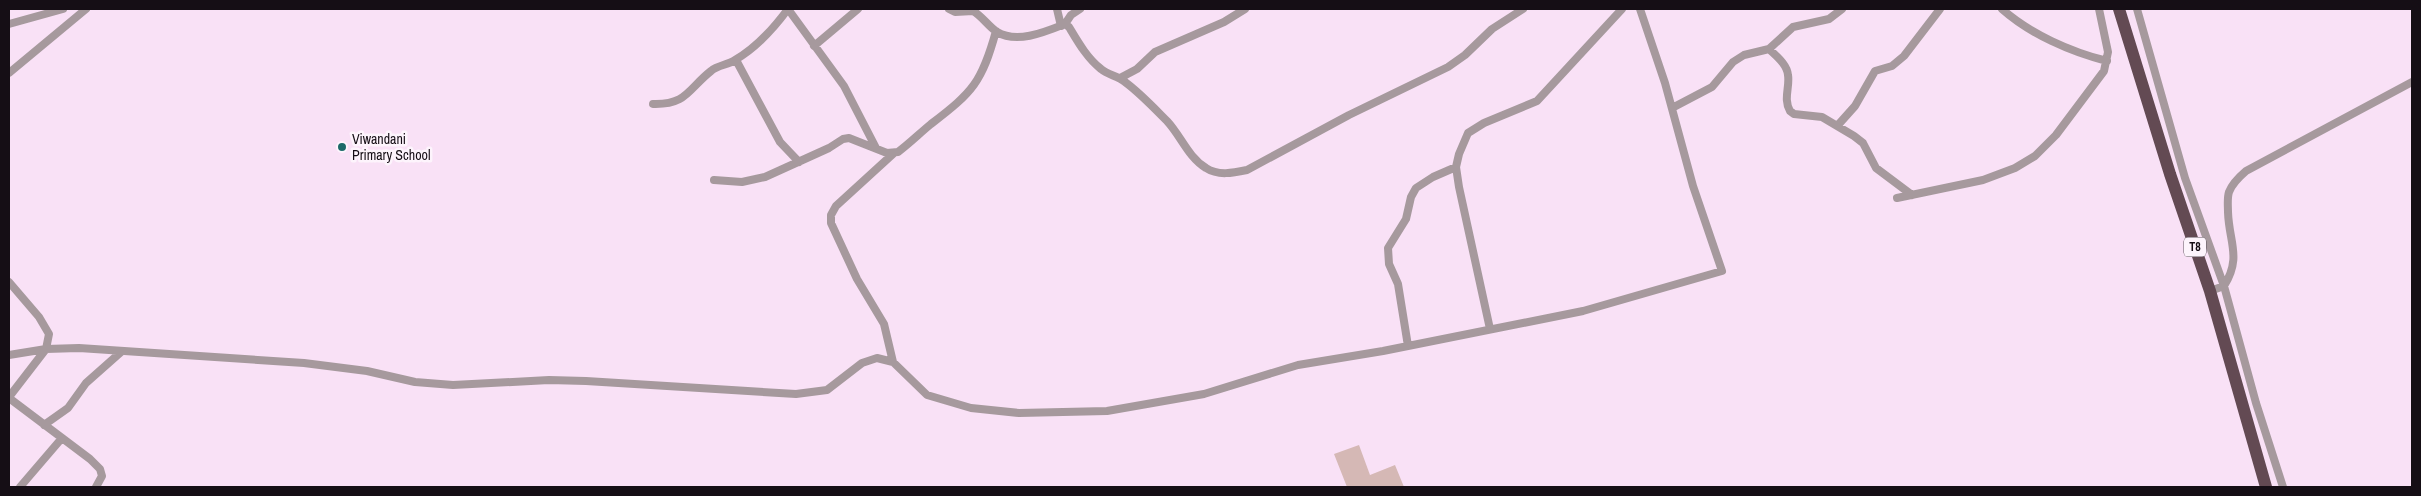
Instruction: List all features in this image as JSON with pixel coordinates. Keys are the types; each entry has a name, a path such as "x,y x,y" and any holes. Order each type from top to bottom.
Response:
{"highway":[{"name":"T8","path":"2119,9 2170,174 2210,290 2266,487"}],"street":[{"path":"9,24 63,9"},
{"path":"9,73 86,9"},
{"path":"653,104 663,105 680,100 710,72 736,60 769,32 788,9 844,86 876,148"},
{"path":"814,46 858,9"},
{"path":"948,9 955,12 973,11 996,31 1017,37 1063,25 1069,27 1088,56 1102,70 1120,78 1168,122 1195,160 1206,169 1217,173 1234,173 1272,158 1348,115 1430,77 1465,55 1492,29 1523,9"},
{"path":"1057,9 1063,25"},
{"path":"1063,25 1071,14 1080,9"},
{"path":"1120,78 1137,69 1155,52 1224,22 1245,9"},
{"path":"1490,329 1467,229 1456,166 1461,148 1468,133 1484,123 1537,101 1622,9"},
{"path":"9,355 46,349 79,348 304,363 367,371 415,382 454,385 549,380 586,381 776,394 815,393 827,390 854,368 877,358 892,362 920,391 949,403 971,408 1018,413 1107,411 1204,394 1298,365 1408,346 1583,311 1722,271 1693,186 1672,108 1640,9"},
{"path":"1672,108 1712,87 1733,62 1744,55 1769,49 1793,26 1830,19 1842,9"},
{"path":"1838,125 1855,106 1875,71 1892,66 1904,56 1940,9"},
{"path":"2002,9 2030,29 2050,39 2107,61"},
{"path":"1897,198 1983,180 2025,164 2056,135 2099,78 2107,61 2100,9"},
{"path":"2136,9 2185,178 2224,286 2256,403 2283,487"},
{"path":"892,362 884,324 856,279 831,223 831,215 836,206 894,153 960,103 970,92 985,67 996,31"},
{"path":"1769,49 1785,66 1788,75 1786,99 1790,111 1794,114 1822,116 1838,125 1863,143 1876,168 1912,195"},
{"path":"736,60 780,142 799,162"},
{"path":"2210,290 2224,286 2232,272 2235,255 2229,224 2228,201 2229,193 2236,181 2246,171 2412,82"},
{"path":"714,180 742,182 765,177 843,139 855,139 894,153"},
{"path":"1408,346 1398,284 1389,264 1388,248 1406,219 1411,196 1416,188 1432,177 1456,166"},
{"path":"9,282 49,334 46,349 9,398 100,469 102,476 96,487"},
{"path":"44,425 68,408 86,383 121,352"},
{"path":"20,487 62,438"}],"shaded area":[{"path":"1359,445 1370,475 1395,465 1404,487 1347,487 1334,454"}],"place":[{"name":"Viwandani Primary School","path":"342,147"}]}
